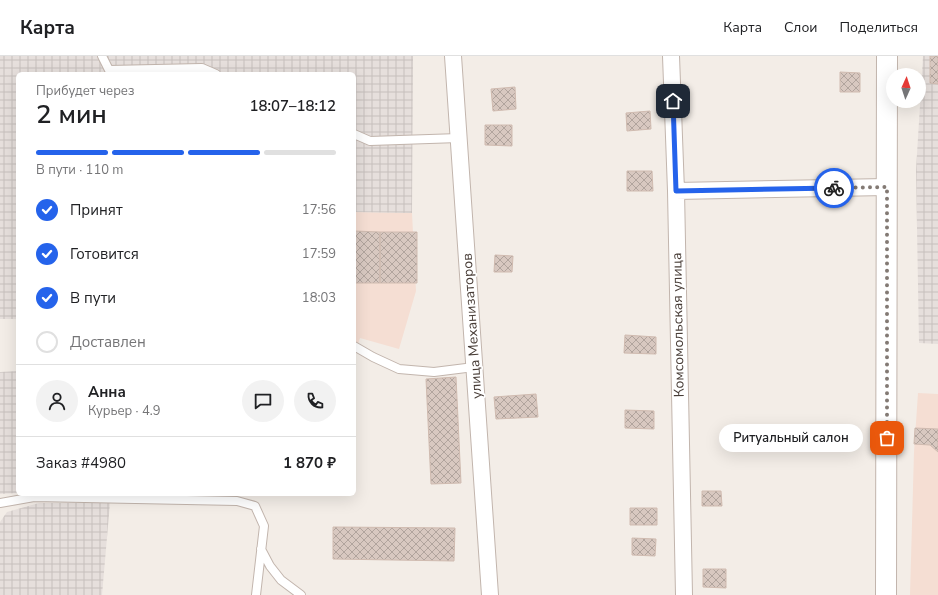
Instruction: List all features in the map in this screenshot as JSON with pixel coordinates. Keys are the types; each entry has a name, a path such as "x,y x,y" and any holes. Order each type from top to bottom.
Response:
{"street":[{"name":"улица Механизаторов","path":"453,56 490,595"},
{"name":"Комсомольская улица","path":"671,56 676,191 684,595"},
{"path":"886,595 887,56"},
{"path":"676,191 887,187"}],"lane":[{"path":"102,56 109,70 202,68 211,72"},
{"path":"356,135 370,141 459,138"},
{"path":"356,347 399,369 434,372 474,368"},
{"path":"0,503 34,498 238,501 255,506 264,526 256,595"},
{"path":"261,549 270,566 281,580 301,595"}],"shaded area":[{"path":"0,56 413,56 412,213 356,212 356,72 16,72 16,319 0,319"},
{"path":"923,56 938,56 938,344 919,343 916,170 920,108 926,108 926,68 922,68"},
{"path":"356,212 412,213 416,291 399,349 360,338 356,350"},
{"path":"16,371 16,493 0,494 0,372"},
{"path":"918,393 938,394 938,595 910,595 914,452"},
{"path":"39,503 110,503 102,595 0,595 0,522 7,512"}],"building":[{"path":"930,56 938,56 938,84 930,83"},
{"path":"840,72 860,73 860,92 840,92"},
{"path":"515,87 516,109 493,111 491,89"},
{"path":"650,111 651,129 627,131 626,113"},
{"path":"485,125 512,125 512,146 485,145"},
{"path":"627,171 652,171 653,191 627,191"},
{"path":"356,231 380,232 380,283 356,283"},
{"path":"380,232 417,232 417,283 380,283"},
{"path":"495,255 513,256 512,272 494,272"},
{"path":"625,335 656,337 656,354 624,353"},
{"path":"456,377 461,483 431,484 426,379"},
{"path":"536,394 538,417 496,419 494,397"},
{"path":"625,410 654,411 654,429 625,428"},
{"path":"915,428 938,429 938,452 930,445 914,444"},
{"path":"702,491 721,491 722,506 702,506"},
{"path":"630,508 657,508 657,525 630,525"},
{"path":"333,527 455,528 454,561 333,559"},
{"path":"632,538 656,539 655,556 632,555"},
{"path":"703,569 726,569 726,588 703,587"}],"way so far":[{"path":"834,188 887,187 887,438"}],"place":[{"name":"Ритуальный салон","path":"887,438"}],"route":[{"path":"673,101 676,191 834,188"}]}
